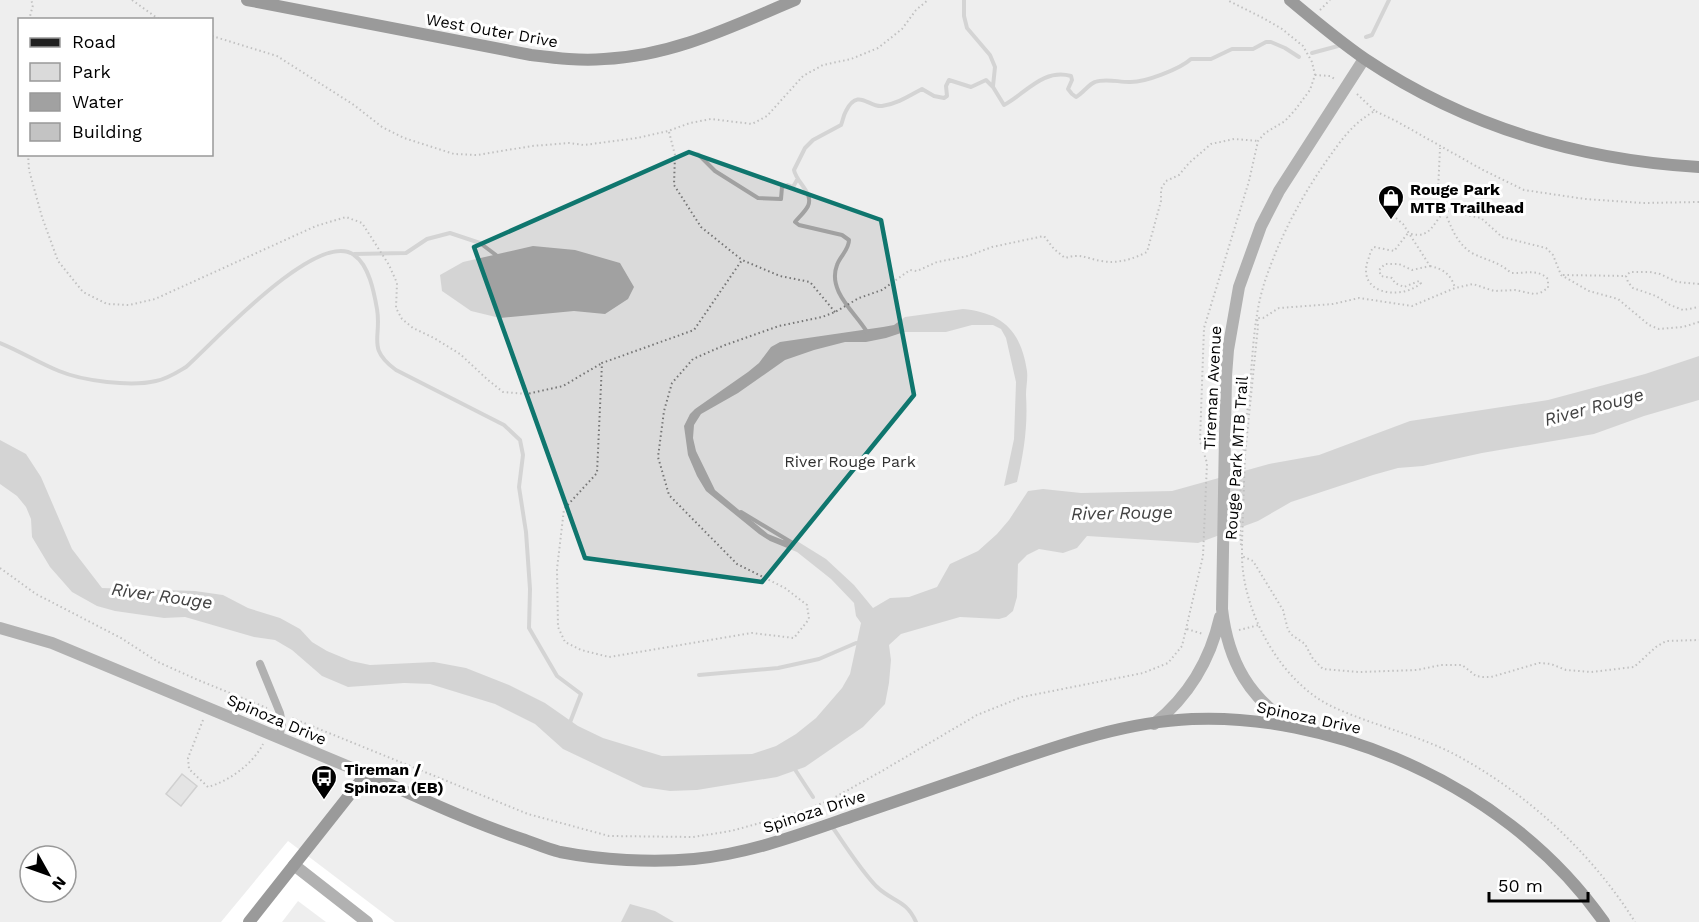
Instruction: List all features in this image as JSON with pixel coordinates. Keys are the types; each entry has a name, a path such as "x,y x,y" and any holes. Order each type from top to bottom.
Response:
{"street":[{"name":"West Outer Drive","path":"247,0 531,55 603,60 632,57 701,40 795,0"},
{"path":"1290,0 1333,37 1364,59 1412,88 1458,111 1505,130 1609,158 1659,165 1699,167"},
{"name":"Tireman Avenue","path":"1222,609 1228,350 1234,310 1246,264 1261,226 1279,191 1364,59"},
{"path":"1154,724 1176,704 1198,676 1213,644 1222,609"},
{"path":"1222,609 1229,648 1244,679 1270,708 1302,730"},
{"name":"Spinoza Drive","path":"0,628 52,643 492,829 560,852 636,861 694,859 741,851 831,824 1053,747 1110,731 1188,719 1223,718 1257,721 1337,738 1379,751 1420,768 1458,788 1488,807 1523,834 1562,870 1604,922"},
{"path":"249,922 366,774"},
{"path":"294,865 367,922"}],"lane":[{"path":"260,664 280,713 282,724 274,735"}],"path":[{"path":"30,18 33,5 31,0"},
{"path":"132,0 157,18"},
{"path":"213,36 277,56 354,105 382,127 404,138 454,154 477,155 556,144 584,145 638,138 711,119 752,124 767,116 803,76 823,65 878,48 902,29 916,10 928,0"},
{"path":"0,568 36,594 121,638 158,662 198,681 528,814 609,836 693,837 731,831 801,812 830,800 977,715 1022,697 1143,673 1168,663 1182,646 1203,556 1207,463 1200,441 1204,328 1249,181 1258,141 1265,133 1285,121 1295,110 1310,90 1315,75 1312,62 1303,46 1263,18 1227,0"},
{"path":"1315,75 1330,76"},
{"path":"1364,99 1375,111 1524,190 1585,199 1643,203 1699,202"},
{"path":"1375,111 1361,119 1345,135 1313,182 1283,235 1264,283 1257,318 1244,455 1241,542 1243,570 1252,607 1267,644 1297,681 1312,695 1332,706 1415,737 1454,755 1502,784 1548,819 1586,858 1620,897 1635,922"},
{"path":"668,131 675,155 674,185 701,227 742,260 780,276 810,282 836,312"},
{"path":"602,363 597,473 564,509 557,569 558,627 565,642 581,650 609,657 752,633 794,638 809,619 807,606 785,588 737,564 669,495 658,457 664,411 672,383 693,358 779,326 836,312 859,298 882,290 910,270 917,271 937,262 968,256 992,247 1044,236 1065,258 1080,254 1103,261 1123,261 1138,257 1148,252 1161,201 1161,189 1166,181 1179,175 1211,144 1234,139 1258,141"},
{"path":"1257,318 1263,318 1279,308 1333,304 1359,298 1412,306 1455,288 1473,284 1494,291 1515,290 1534,294 1546,290 1549,284 1543,274 1511,273 1502,264 1471,252 1462,245 1453,231 1438,192 1440,147"},
{"path":"27,156 37,198 57,261 83,292 106,304 129,305 155,299 316,226 346,217 362,223 389,265 397,283 396,308 402,319 413,328 460,354 503,392 526,394 562,386 602,363 694,330 742,260"},
{"path":"1408,233 1413,236 1423,234 1436,225 1445,212 1454,211 1481,218 1502,237 1546,248 1553,255 1562,275 1589,291 1618,299 1649,325 1659,329 1683,327 1699,322"},
{"path":"1396,218 1430,266"},
{"path":"1408,233 1394,251 1374,248 1371,250 1365,271 1368,282 1373,287 1384,291 1404,292 1419,285 1420,281 1404,286 1395,283 1392,278 1381,276 1379,272 1385,264 1398,264 1412,270 1430,266 1444,270 1453,280 1455,288"},
{"path":"1562,275 1626,276 1630,273 1650,272 1677,282 1699,284"},
{"path":"1626,276 1633,288 1656,296 1670,305 1683,310 1699,307"},
{"name":"Rouge Park MTB Trail","path":"1242,556 1254,561 1283,610 1288,630 1305,644 1313,659 1323,669 1359,672 1417,670 1451,664 1462,665 1476,676 1491,677 1539,663 1591,672 1634,667 1656,646 1666,641 1699,640"},
{"path":"207,708 188,758 189,769 208,787 220,784 235,774 274,735"}],"highlighted area":[{"path":"689,152 881,220 914,395 762,582 585,558 474,247"}],"green space":[{"name":"River Rouge Park","path":"0,0 1699,0 1699,922 395,922 288,841 221,922 0,922"},
{"path":"298,901 326,922 282,922"}],"water":[{"path":"533,246 575,250 620,263 634,287 628,299 605,314 574,311 500,318 471,311 442,291 440,275 463,262"},
{"name":"River Rouge","path":"963,309 989,315 1008,326 1015,335 1024,357 1027,374 1026,428 1017,482 1004,486 1014,439 1016,382 1006,338 1001,329 993,325 972,325 946,332 904,332 866,342 845,342 814,350 785,360 738,393 701,414 694,425 693,438 696,451 715,490 768,534 783,540 797,541 826,559 854,585 873,608 890,598 909,597 937,587 950,564 978,551 997,534 1028,491 1043,489 1081,493 1172,491 1269,464 1319,455 1410,421 1548,400 1645,374 1699,356 1699,400 1594,434 1482,453 1423,466 1398,468 1373,475 1291,502 1258,521 1198,543 1087,536 1077,548 1063,553 1039,549 1027,555 1018,564 1017,597 1013,611 1006,617 999,619 960,617 901,634 889,645 891,660 885,704 863,727 805,767 777,777 697,790 670,791 643,787 563,749 535,724 495,704 430,684 404,683 348,687 322,676 292,650 275,640 254,637 185,617 164,618 97,606 72,592 50,567 32,537 31,519 26,507 17,496 0,484 0,440 26,454 41,477 72,549 102,588 195,591 223,595 248,608 280,618 300,629 312,642 351,661 370,665 434,662 466,668 509,685 545,703 578,726 603,738 662,756 752,754 776,746 796,734 816,718 842,688 850,674 861,623 856,616 854,603 831,579 797,552 759,534 706,491 688,455 684,426 695,409 748,372 759,363 771,347 780,342 883,327 894,325 905,317"},
{"path":"630,904 655,911 674,922 621,922"}],"building":[{"path":"182,774 197,786 181,806 166,794"}],"waterway":[{"path":"964,0 967,28 990,55 995,67 993,86"},
{"path":"1366,37 1372,35 1389,0"},
{"path":"867,332 844,301 836,284 837,265 848,247 849,240 842,235 799,225 795,222 807,208 809,197 794,170 805,148 813,140 841,125 846,111 855,100 864,100 882,106 898,102 922,89 934,96 944,98 947,96 946,86 949,80 971,87 986,80 1004,105 1035,83 1061,74 1071,76 1072,80 1068,89 1076,97 1095,82 1107,80 1136,82 1171,71 1191,59 1211,59 1232,49 1253,49 1266,42 1285,48 1299,57"},
{"path":"1312,53 1338,46"},
{"path":"698,154 715,171 758,198 781,199 782,187 788,185 793,187 797,180"},
{"path":"354,254 406,253 427,239 450,233 480,243 496,255"},
{"path":"0,343 52,368 81,378 121,383 146,383 160,380 186,367 241,314 292,273 316,258 338,251 354,255 364,265 372,287 378,319 378,349 387,362 396,370 504,425 520,440 523,455 519,487 526,532 530,589 529,628 557,676 581,694 569,725"},
{"path":"741,512 791,542"},
{"path":"699,675 778,668 819,659 856,643"},
{"path":"794,768 813,797"},
{"path":"831,825 876,886 908,909 916,922"}],"place":[{"name":"Rouge Park MTB Trailhead","path":"1391,221"},
{"name":"Tireman / Spinoza (EB)","path":"324,801"}]}
